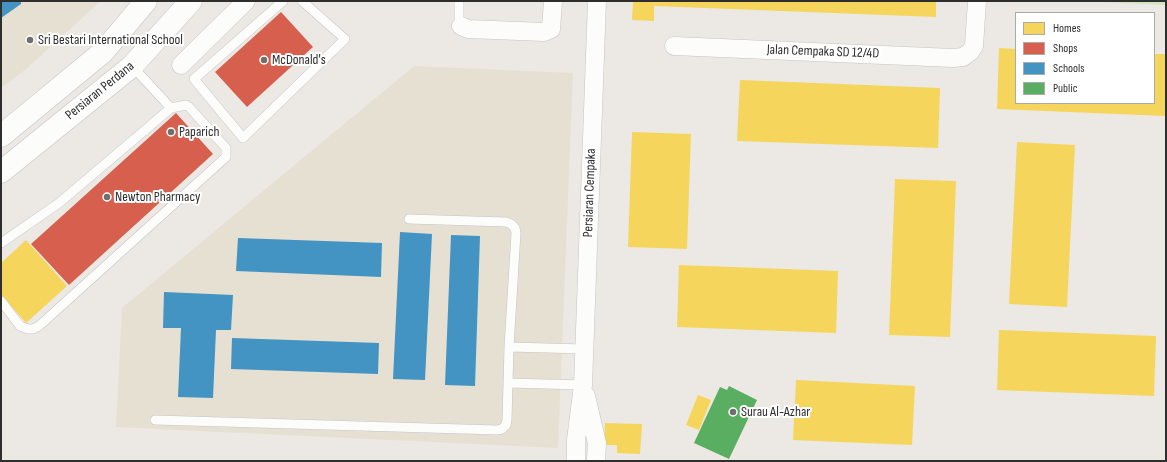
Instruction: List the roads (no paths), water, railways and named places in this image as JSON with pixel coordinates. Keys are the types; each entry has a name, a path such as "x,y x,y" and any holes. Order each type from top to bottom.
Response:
{"main road":[{"name":"Persiaran Perdana","path":"1,136 103,52 146,1"},
{"name":"Persiaran Perdana","path":"1,172 132,66 191,1"}],"street":[{"path":"181,65 246,1"},
{"path":"461,26 468,29 544,32 551,29 553,1"},
{"name":"Persiaran Cempaka","path":"583,385 597,1"},
{"name":"Jalan Cempaka SD 12/4D","path":"674,46 953,58 963,57 970,52 974,46 976,37 977,1"},
{"path":"576,461 576,440 583,385"},
{"path":"583,385 597,443 596,461"}],"lane":[{"path":"181,65 243,138 345,39 302,1"},
{"path":"459,1 459,18 461,26"},
{"path":"194,79 280,2"},
{"path":"132,66 171,108"},
{"path":"1,243 59,203 171,108 186,105 189,107 225,146 227,152 226,157 39,326 33,329 20,326 1,301"},
{"path":"155,420 502,429 506,425 507,420 509,347 516,233 515,228 506,222 409,219"},
{"path":"509,347 584,349"},
{"path":"508,383 583,385"}],"place":[{"name":"Sri Bestari International School","path":"30,40"},
{"name":"McDonald's","path":"264,60"},
{"name":"Paparich","path":"171,132"},
{"name":"Newton Pharmacy","path":"107,197"},
{"name":"Surau Al-Azhar","path":"733,412"}]}
